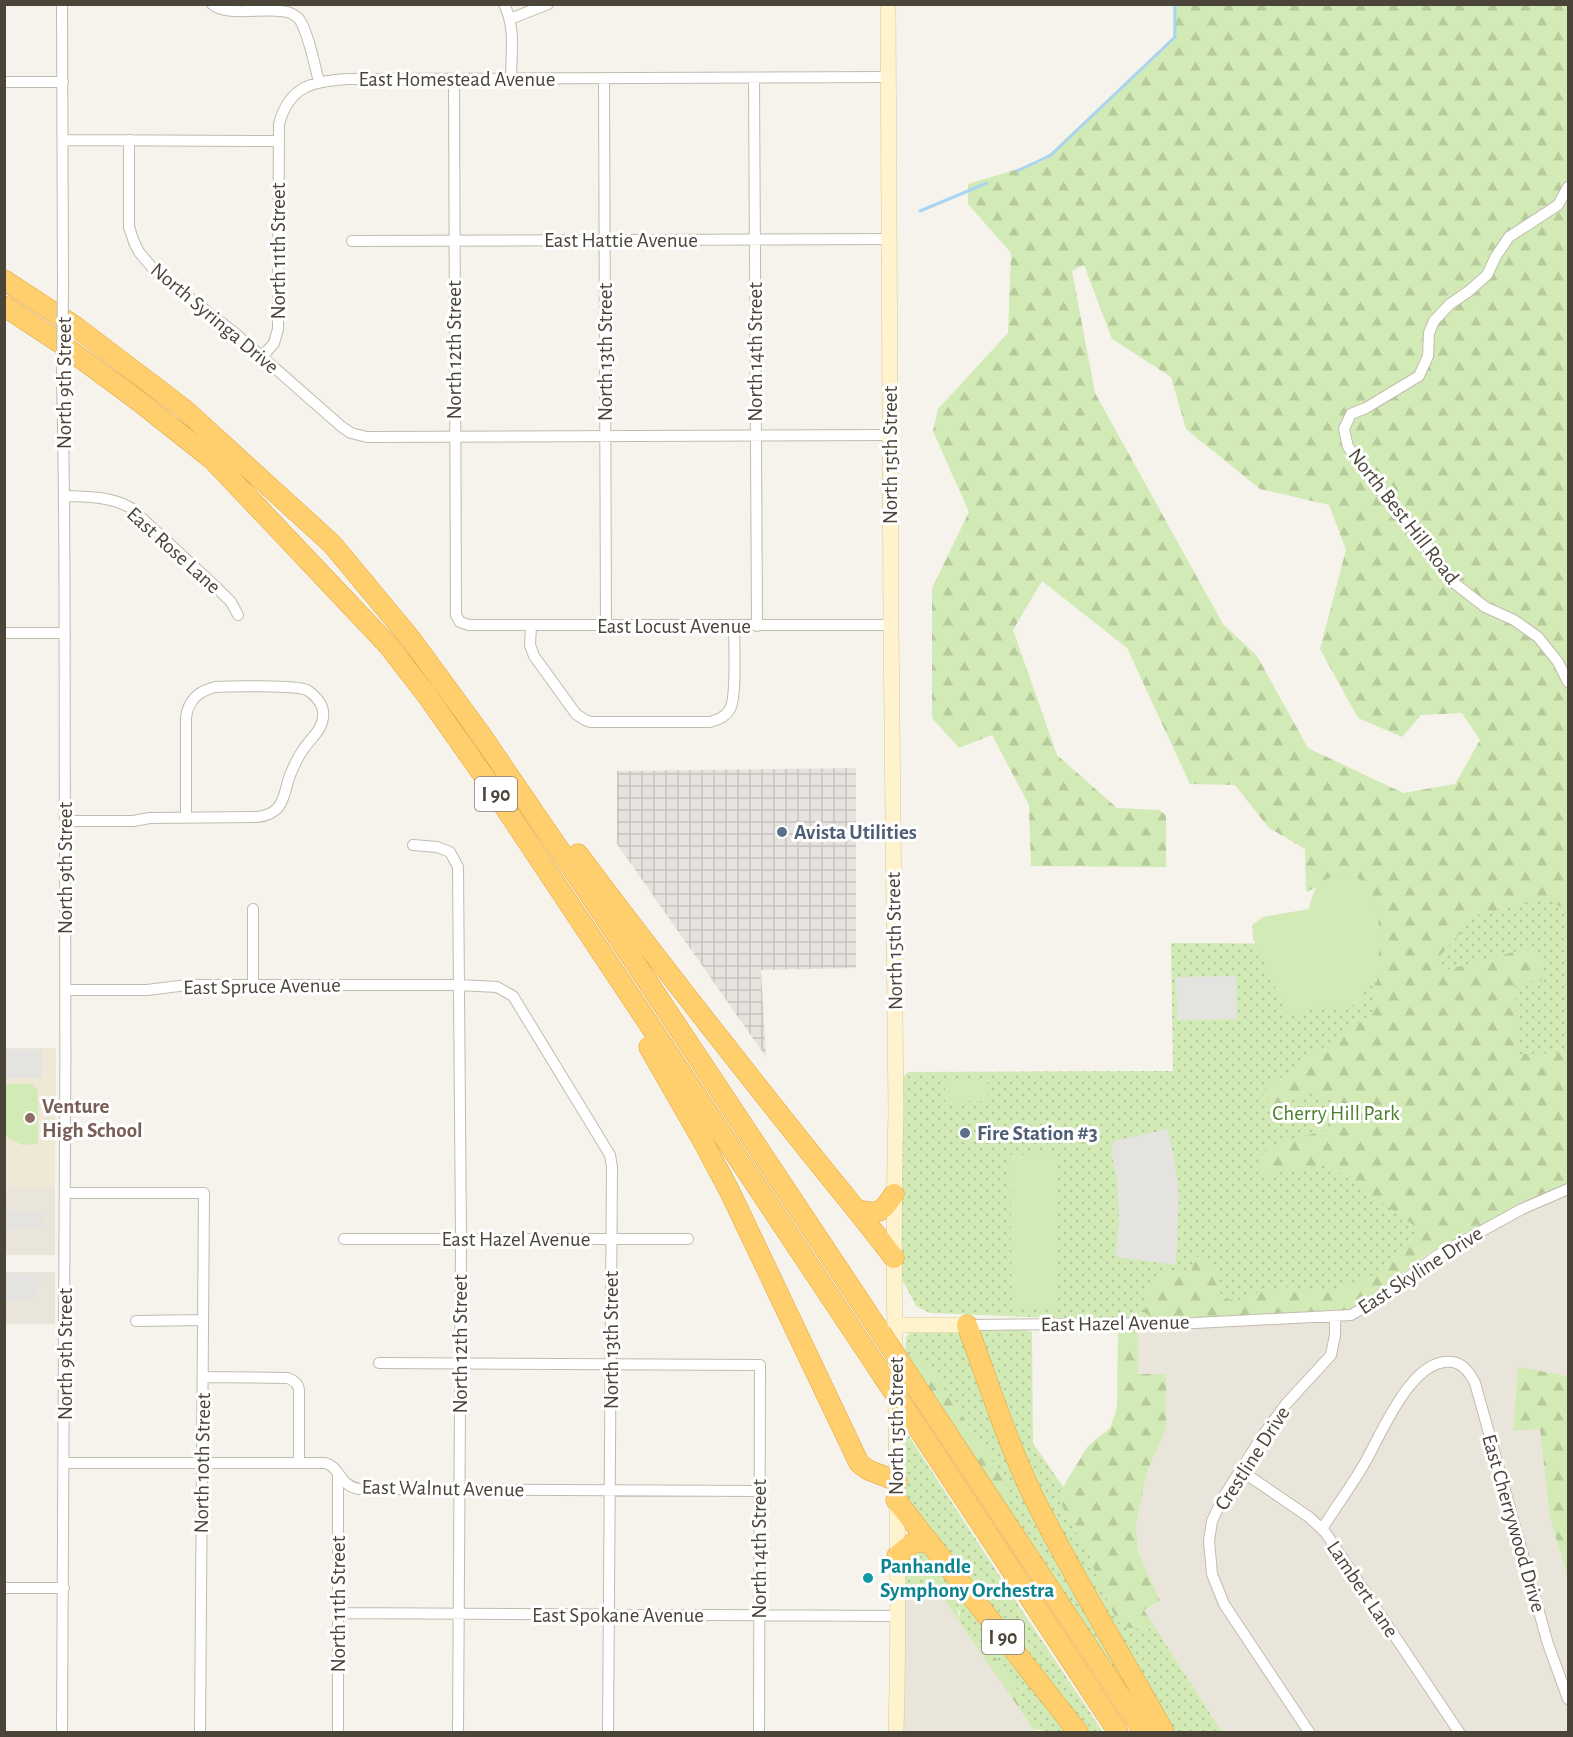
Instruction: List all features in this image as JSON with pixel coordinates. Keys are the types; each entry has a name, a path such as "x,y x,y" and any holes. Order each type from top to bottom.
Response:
{"highway":[{"name":"I 90","path":"4,280 76,327 184,409 332,544 410,638 479,732 888,1329 910,1377 1144,1732"},
{"name":"I 90","path":"4,306 60,343 213,460 388,645 476,765 596,943 1118,1732"},
{"name":"I 90","path":"479,732 559,829 667,972 894,1258"},
{"path":"596,943 632,1017 730,1192 859,1462 896,1490"},
{"path":"858,1210 871,1213 880,1211 885,1208 894,1194"},
{"path":"967,1325 1007,1434 1033,1495 1164,1732"},
{"name":"I 90","path":"896,1490 929,1541 1078,1732"},
{"path":"897,1556 913,1543 929,1541"}],"main road":[{"name":"North 15th Street","path":"888,4 896,1113 894,1258 888,1329 896,1490 896,1732"},
{"name":"East Hazel Avenue","path":"888,1329 967,1325"}],"street":[{"name":"North 9th Street","path":"62,4 65,496 65,1463 62,1732"},
{"path":"212,4 222,11 278,11 294,15 299,19 307,38 319,82"},
{"path":"504,4 512,30 511,79"},
{"path":"510,19 548,4"},
{"name":"East Homestead Avenue","path":"279,141 279,124 285,107 297,92 319,82 889,77"},
{"name":"North 14th Street","path":"754,78 757,626"},
{"name":"North 13th Street","path":"604,79 606,626"},
{"name":"North 12th Street","path":"454,80 456,615 459,620"},
{"path":"4,82 63,82"},
{"path":"63,140 279,141"},
{"name":"North Syringa Drive","path":"129,140 129,227 139,252 155,271 236,334 333,420 351,433 367,437 455,437"},
{"name":"North 11th Street","path":"262,357 273,343 278,329 279,141"},
{"name":"North Best Hill Road","path":"1569,187 1558,205 1509,237 1487,274 1469,291 1450,304 1434,321 1430,333 1428,356 1419,376 1366,408 1351,414 1344,429 1348,447 1453,582 1485,607 1514,620 1538,637 1558,662 1569,682"},
{"name":"East Hattie Avenue","path":"352,242 890,239"},
{"path":"455,437 890,435"},
{"name":"East Rose Lane","path":"65,496 102,498 131,508 217,588 231,602 238,615"},
{"name":"East Locust Avenue","path":"459,620 469,626 891,625"},
{"path":"531,626 530,645 534,656 570,706 585,720 591,722 710,722 719,719 726,714 733,698 734,626"},
{"path":"4,633 65,633"},
{"path":"65,821 133,821 150,818 268,815 280,807 295,762 322,724 323,712 318,700 309,691 288,687 216,687 195,697 186,718 186,817"},
{"name":"North 12th Street","path":"413,845 437,847 450,852 458,867 461,1239 458,1732"},
{"path":"252,909 253,985"},
{"name":"East Spruce Avenue","path":"65,990 147,990 188,985 459,985"},
{"name":"North 13th Street","path":"459,985 497,987 513,996 610,1155 612,1167 608,1732"},
{"name":"East Skyline Drive","path":"1335,1316 1351,1315 1368,1307 1436,1256 1522,1209 1569,1189"},
{"name":"North 10th Street","path":"65,1193 204,1193 200,1732"},
{"name":"East Hazel Avenue","path":"344,1239 688,1239"},
{"name":"East Hazel Avenue","path":"967,1325 1195,1323 1335,1316"},
{"name":"Crestline Drive","path":"1309,1732 1232,1618 1220,1595 1212,1574 1209,1553 1210,1531 1217,1510 1263,1434 1286,1404 1331,1355 1335,1335 1335,1316"},
{"path":"136,1321 203,1320"},
{"name":"East Cherrywood Drive","path":"1322,1529 1363,1467 1409,1386 1424,1370 1434,1364 1445,1362 1463,1366 1475,1383 1536,1606 1569,1699"},
{"path":"379,1363 610,1364"},
{"name":"North 14th Street","path":"610,1364 760,1365 759,1732"},
{"path":"203,1377 288,1378 296,1383 299,1390 299,1463"},
{"name":"East Walnut Avenue","path":"65,1463 326,1463 334,1467 347,1485 359,1489 760,1491"},
{"name":"Lambert Lane","path":"1240,1470 1309,1517 1322,1529 1360,1582 1459,1732"},
{"name":"North 11th Street","path":"338,1475 338,1732"},
{"path":"4,1588 64,1588"},
{"name":"East Spokane Avenue","path":"338,1613 897,1616"}],"shaded area":[{"path":"856,768 856,968 761,970 766,1057 617,844 617,771"},
{"path":"1236,976 1237,1019 1177,1020 1176,977"},
{"name":"Venture High School","path":"5,1048 56,1048 55,1187 5,1187"},
{"path":"5,1049 42,1049 42,1078 5,1078"},
{"path":"1168,1129 1179,1194 1176,1265 1116,1257 1119,1219 1117,1179 1111,1151 1114,1141"},
{"path":"5,1187 55,1187 55,1255 5,1255"},
{"path":"1568,1188 1568,1376 1518,1367 1513,1431 1540,1428 1550,1518 1568,1578 1568,1732 1222,1732 1144,1611 1160,1601 1138,1551 1136,1525 1147,1472 1166,1429 1166,1375 1137,1374 1138,1330 1350,1319 1367,1313 1437,1257"},
{"path":"5,1211 43,1212 43,1229 5,1229"},
{"path":"5,1272 55,1272 55,1324 5,1324"},
{"path":"5,1274 44,1274 44,1282 36,1293 36,1300 5,1300"},
{"path":"904,1590 938,1591 1036,1732 904,1732"}],"green space":[{"path":"1173,5 1568,5 1568,911 1546,898 1477,915 1432,964 1446,970 1525,949 1545,963 1541,981 1515,982 1517,1054 1568,1053 1568,1182 1431,1251 1361,1305 1347,1310 1205,1317 1152,1317 1144,1312 1144,1299 1148,1288 1165,1271 1192,1271 1193,1256 1201,1258 1217,1272 1223,1299 1240,1300 1267,1289 1290,1287 1333,1291 1369,1279 1419,1229 1329,1165 1267,1174 1256,1168 1266,1148 1338,1126 1334,1102 1313,1091 1279,1106 1261,1098 1266,1088 1374,1012 1377,900 1349,877 1339,877 1306,892 1305,849 1269,828 1235,785 1190,784 1127,648 1042,581 1013,630 1057,755 1117,808 1159,810 1166,815 1166,867 1031,866 1029,805 992,735 959,748 932,718 932,588 969,512 933,431 938,409 1008,333 1011,253 968,204 968,184 1041,162 1173,37","holes":["1084,265 1112,339 1171,377 1186,429 1260,489 1329,505 1346,550 1320,649 1358,718 1402,737 1421,715 1462,713 1480,740 1455,784 1403,793 1308,748 1257,656 1223,624 1095,393 1072,271"]},
{"path":"1338,874 1356,877 1373,897 1379,925 1377,982 1363,987 1362,1005 1325,1006 1288,1015 1253,938 1252,925 1263,917 1309,909 1318,886"},
{"name":"Cherry Hill Park","path":"1337,886 1568,886 1568,1182 1431,1251 1361,1305 1205,1317 1055,1318 930,1313 916,1306 901,1277 902,1078 908,1072 1173,1071 1171,943 1336,944"},
{"path":"1568,913 1568,957 1562,948"},
{"path":"987,1078 988,1101 945,1102 945,1079"},
{"path":"4,1084 32,1084 38,1090 38,1144 22,1145 5,1136"},
{"path":"1056,1154 1058,1307 1012,1308 1010,1155"},
{"path":"977,1328 1022,1329 1032,1332 1033,1443 1063,1487 1062,1505 1070,1523 1088,1548 1094,1570 1146,1630 1154,1626 1222,1732 1174,1732 1056,1527 1019,1446"},
{"path":"957,1330 967,1345 1146,1718 1009,1510 1009,1496 905,1355 906,1337 910,1332"},
{"path":"1118,1330 1138,1330 1138,1374 1166,1374 1166,1429 1147,1472 1136,1525 1138,1551 1160,1601 1144,1610 1154,1626 1146,1630 1124,1627 1116,1619 1094,1570 1088,1548 1070,1523 1062,1505 1063,1487 1088,1446 1110,1428 1117,1408"},
{"path":"905,1355 918,1356 928,1365 1005,1479 1009,1510"},
{"path":"1518,1367 1568,1376 1568,1578 1550,1518 1540,1429 1513,1431"},
{"path":"905,1430 1103,1732 1084,1732 905,1499"},
{"path":"921,1547 1071,1732 1033,1729 1019,1708 1020,1694 989,1648 978,1649 959,1621 960,1612 949,1596 944,1592 904,1590 908,1554"},
{"path":"938,1591 943,1592 954,1602 959,1621"},
{"path":"989,1648 1020,1694 1019,1708 978,1649"}],"waterway":[{"path":"1017,171 1051,155 1175,37 1175,4"},
{"path":"920,211 987,183"}],"place":[{"name":"Avista Utilities","path":"782,832"},
{"name":"Venture High School","path":"30,1118"},
{"name":"Fire Station #3","path":"965,1133"},
{"name":"Panhandle Symphony Orchestra","path":"868,1578"}]}
